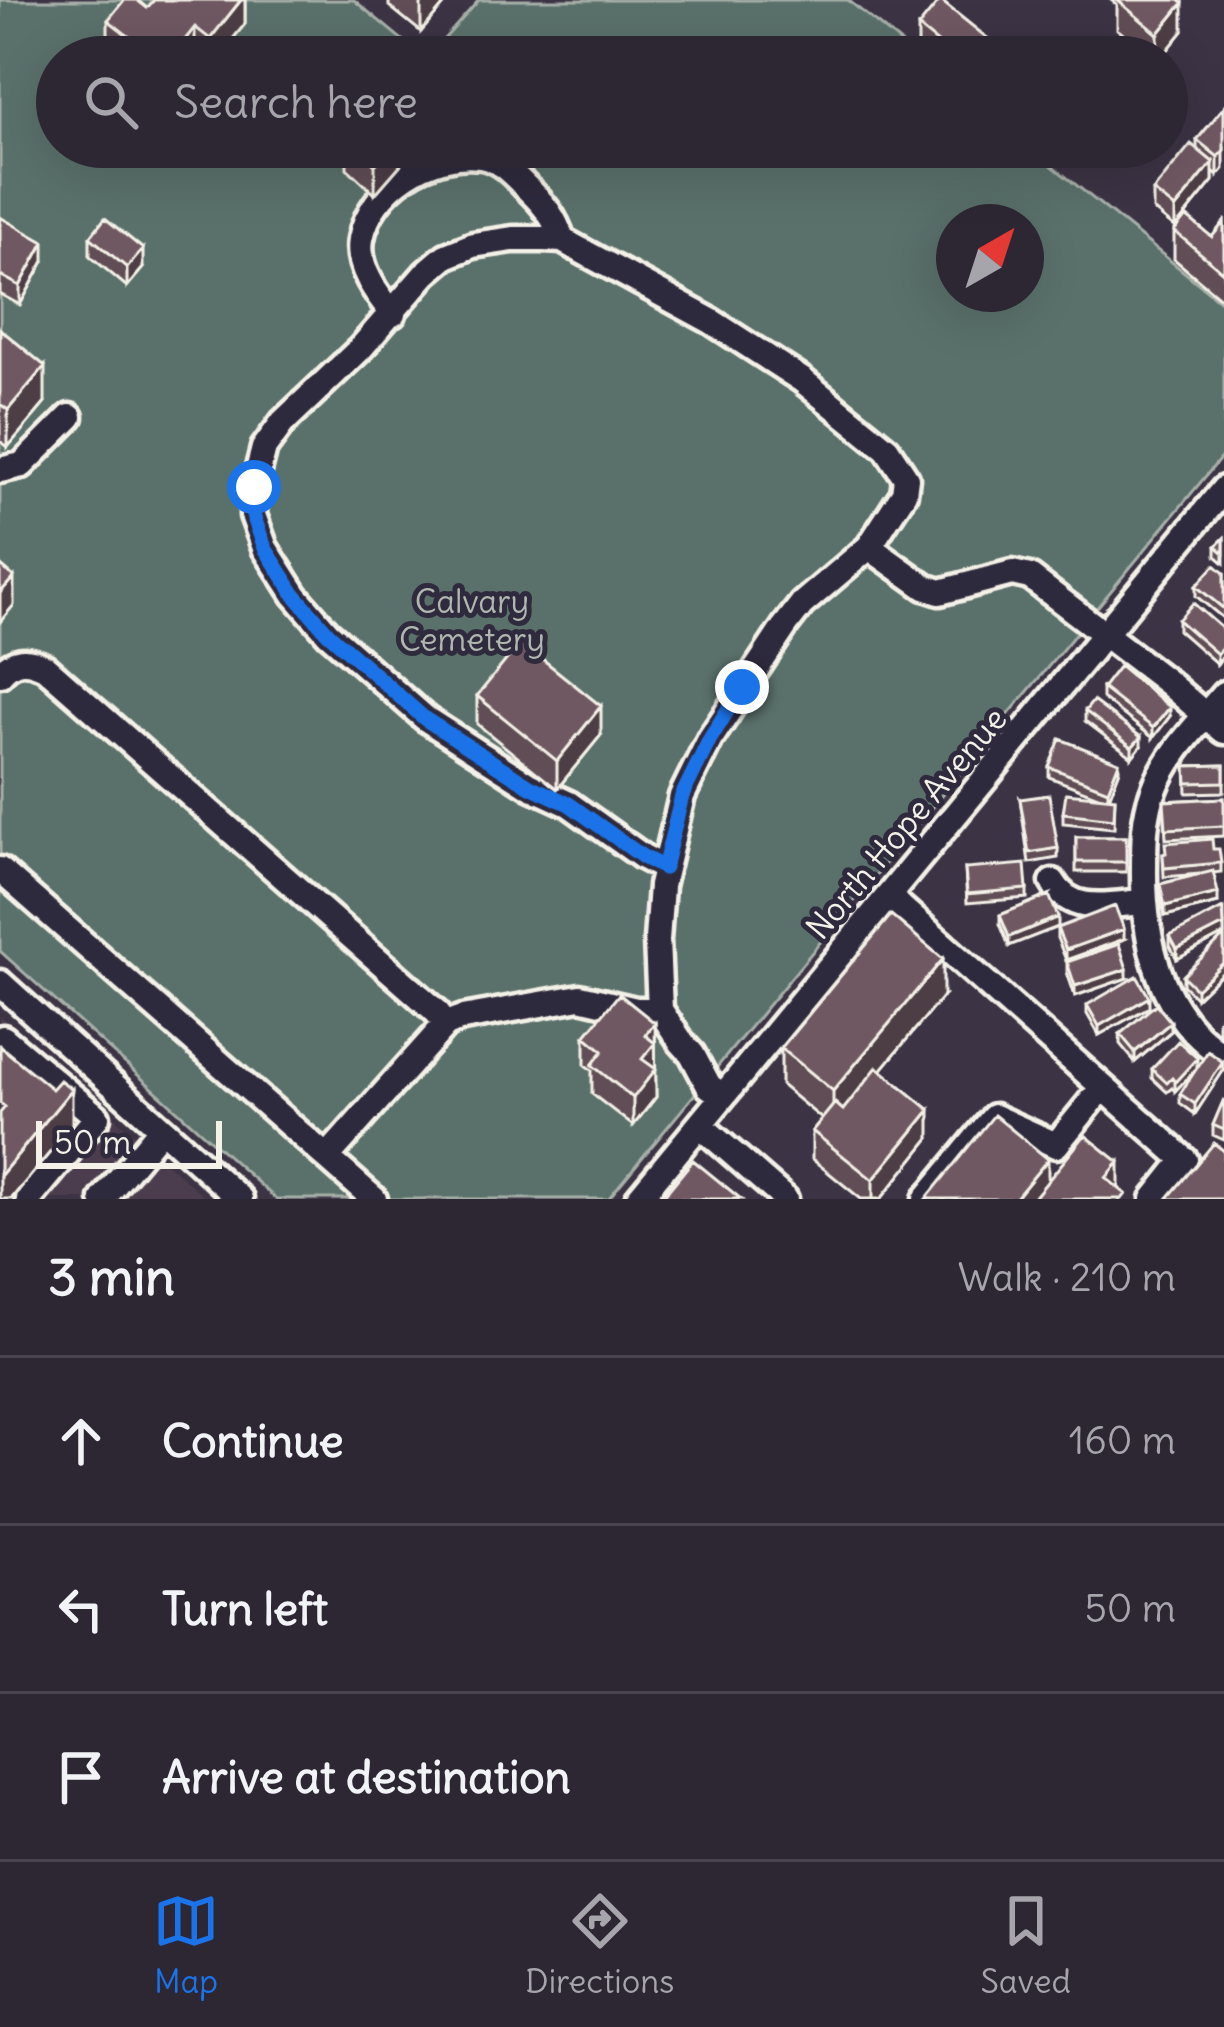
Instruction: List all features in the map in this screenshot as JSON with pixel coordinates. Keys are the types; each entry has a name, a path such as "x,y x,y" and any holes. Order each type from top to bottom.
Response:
{"street":[{"path":"393,314 376,294 359,243 380,200 418,168"},
{"path":"506,168 556,220 562,240"},
{"path":"664,868 569,804 530,786 425,719 328,633 295,595 265,548 253,515 264,448 283,422 393,314 426,273 446,256 473,244 562,240 730,333 802,380 887,449 907,478 904,494 869,547 802,604 742,687 682,796 664,868 657,940 660,1010 682,1043 696,1085 785,1199"},
{"path":"0,470 22,465 70,418"},
{"name":"North Hope Avenue","path":"638,1199 1224,489"},
{"path":"869,547 925,587 940,592 1012,573 1030,578 1215,724"},
{"path":"0,674 19,660 45,667 446,1024"},
{"path":"1224,694 1215,724 1169,760 1154,790 1145,825 1144,902 1153,955 1166,993 1194,1033 1224,1056"},
{"path":"0,869 374,1199"},
{"path":"1053,882 1061,896 1074,903 1144,902"},
{"path":"889,896 1185,1160 1154,1199"},
{"path":"0,983 224,1194"},
{"path":"326,1157 446,1024 580,997 636,1010 660,1010"},
{"path":"4,1038 97,1117 28,1199"},
{"path":"926,1199 994,1117 1056,1145 1103,1087"},
{"path":"104,1199 160,1129"}],"shaded area":[{"path":"0,1016 207,1199 0,1199"}],"green space":[{"name":"Calvary Cemetery","path":"0,0 354,0 398,36 36,36 36,168 1055,168 1224,304 1224,454 608,1199 276,1199 0,951"},
{"path":"479,0 848,0 892,36 447,36"}],"building":[{"path":"124,0 137,0 147,8 154,0 241,0 212,36 195,27 188,36 128,36 108,20"},
{"path":"940,0 985,36 929,36 918,27"},
{"path":"1117,0 1179,0 1183,3 1158,34"},
{"path":"1224,107 1224,150 1218,157 1197,140"},
{"path":"1191,144 1213,162 1175,209 1153,191 1172,168 1188,168"},
{"path":"1186,216 1212,237 1224,222 1224,273 1174,231"},
{"path":"0,217 44,242 20,286 0,275"},
{"path":"105,218 143,249 127,268 90,237"},
{"path":"0,329 45,366 8,410 0,404"},
{"path":"0,565 14,577 0,593"},
{"path":"1215,565 1224,573 1224,609 1196,586"},
{"path":"1193,603 1224,630 1224,646 1217,654 1178,620"},
{"path":"521,642 601,706 557,761 477,696"},
{"path":"1119,666 1170,707 1153,728 1102,688"},
{"path":"1093,701 1141,737 1132,747 1085,711"},
{"path":"1060,739 1119,762 1108,790 1049,767"},
{"path":"1224,765 1224,782 1187,783 1186,766"},
{"path":"1066,793 1115,798 1114,819 1063,813"},
{"path":"1049,795 1058,848 1029,853 1020,799"},
{"path":"1224,798 1224,826 1166,829 1164,801"},
{"path":"1076,837 1126,837 1126,862 1076,862"},
{"path":"1212,839 1221,863 1164,868 1165,843"},
{"path":"1025,864 1027,889 967,894 965,869"},
{"path":"1213,871 1218,893 1165,906 1160,884"},
{"path":"1049,895 1058,917 1009,937 1000,915"},
{"path":"1115,906 1124,929 1066,950 1057,928"},
{"path":"1223,908 1224,925 1177,949 1170,936"},
{"path":"891,915 943,959 833,1091 781,1048"},
{"path":"1224,936 1224,962 1196,989 1183,976"},
{"path":"1119,944 1127,969 1075,986 1067,962"},
{"path":"1137,976 1149,997 1099,1026 1087,1005"},
{"path":"619,994 655,1023 645,1035 655,1043 642,1059 656,1069 633,1098 592,1065 603,1051 585,1036"},
{"path":"1156,1004 1171,1022 1135,1052 1120,1034"},
{"path":"1178,1041 1197,1058 1175,1082 1172,1078 1167,1083 1152,1069"},
{"path":"0,1046 52,1089 60,1080 72,1089 0,1176 0,1113 5,1107 0,1103"},
{"path":"1208,1051 1223,1062 1195,1104 1180,1094"},
{"path":"877,1067 930,1110 873,1180 812,1131 835,1103 843,1110"},
{"path":"1224,1099 1224,1130 1213,1125"},
{"path":"994,1115 1048,1159 1015,1199 926,1199"},
{"path":"1085,1135 1119,1162 1106,1178 1126,1194 1122,1199 1033,1199"},
{"path":"1214,1143 1224,1151 1224,1199 1167,1199"},
{"path":"693,1160 741,1199 661,1199"}],"route":[{"path":"254,487 253,515 265,548 295,595 328,633 425,719 530,786 569,804 664,868 682,796 742,687"}]}
